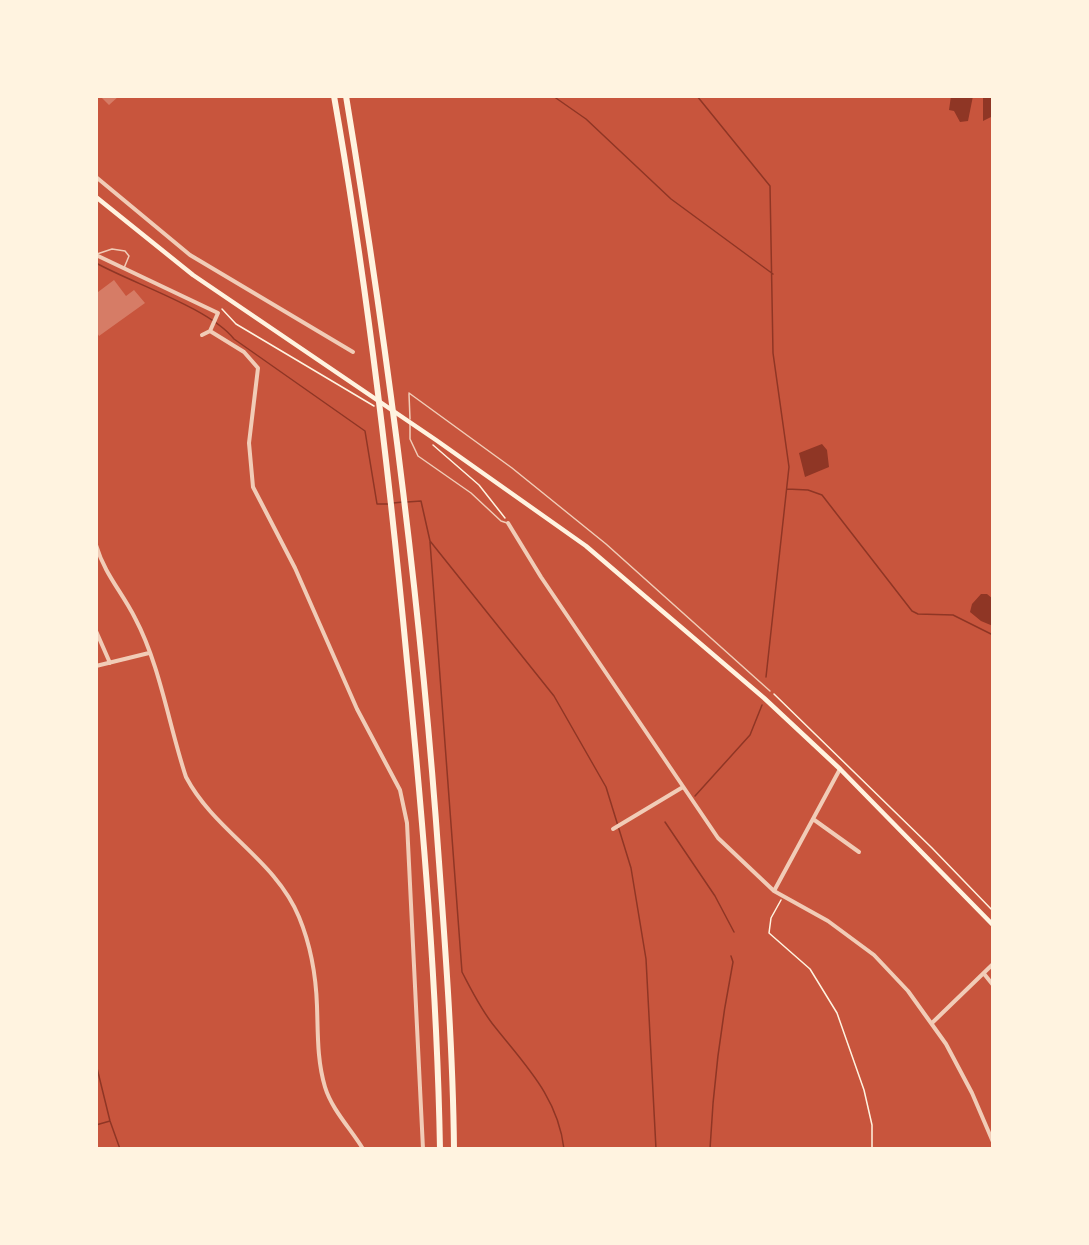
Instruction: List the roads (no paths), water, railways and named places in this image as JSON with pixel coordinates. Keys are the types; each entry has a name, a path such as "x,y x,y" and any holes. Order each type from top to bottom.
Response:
{"highway":[{"path":"334,96 375,350 393,510 415,740 431,948 440,1149"},
{"path":"346,96 378,291 406,508 432,759 445,946 454,1149"}],"main road":[{"path":"96,197 193,275 436,440 586,546 764,698 840,769 993,925"}],"street":[{"path":"96,177 190,255 352,352"},
{"path":"96,254 123,270 219,314 210,331 202,335"},
{"path":"210,331 244,352 258,368 249,443 253,487 295,568 348,690 399,790 407,823 423,1149"},
{"path":"508,523 541,577 718,838 774,891 828,921 874,955 908,991 932,1023 972,1093 993,1143"},
{"path":"96,545 106,574 136,618 149,653 179,757 196,796 210,814 276,877 289,895 300,919 315,976 317,1047 325,1090 363,1149"},
{"path":"96,631 110,663"},
{"path":"96,666 149,653"},
{"path":"774,891 840,769"},
{"path":"616,827 683,787"},
{"path":"813,819 859,852"},
{"path":"932,1023 985,975 993,964"},
{"path":"985,975 993,985"}],"lane":[{"path":"96,254 112,249 125,251 129,256 123,270"},
{"path":"508,523 501,521 471,493 418,456 410,439 409,393 512,468 606,544 770,691"}],"waterway":[{"path":"553,96 586,119 671,199 773,274"},
{"path":"697,96 770,186 773,353 789,467 766,677"},
{"path":"96,263 207,317 234,339 365,431 377,504 388,504"},
{"path":"787,489 808,490 822,495 912,611 918,614 953,615 993,635"},
{"path":"407,502 421,501 430,541 554,696 606,787 631,868 646,959 656,1149"},
{"path":"393,503 403,502"},
{"path":"430,542 462,972 485,1014 528,1069 547,1098 561,1130 564,1149"},
{"path":"695,796 750,735 762,705"},
{"path":"665,822 715,896 734,932"},
{"path":"710,1149 718,1055 733,962 731,956"},
{"path":"96,1064 110,1121 120,1149"},
{"path":"96,1125 110,1121"}]}
